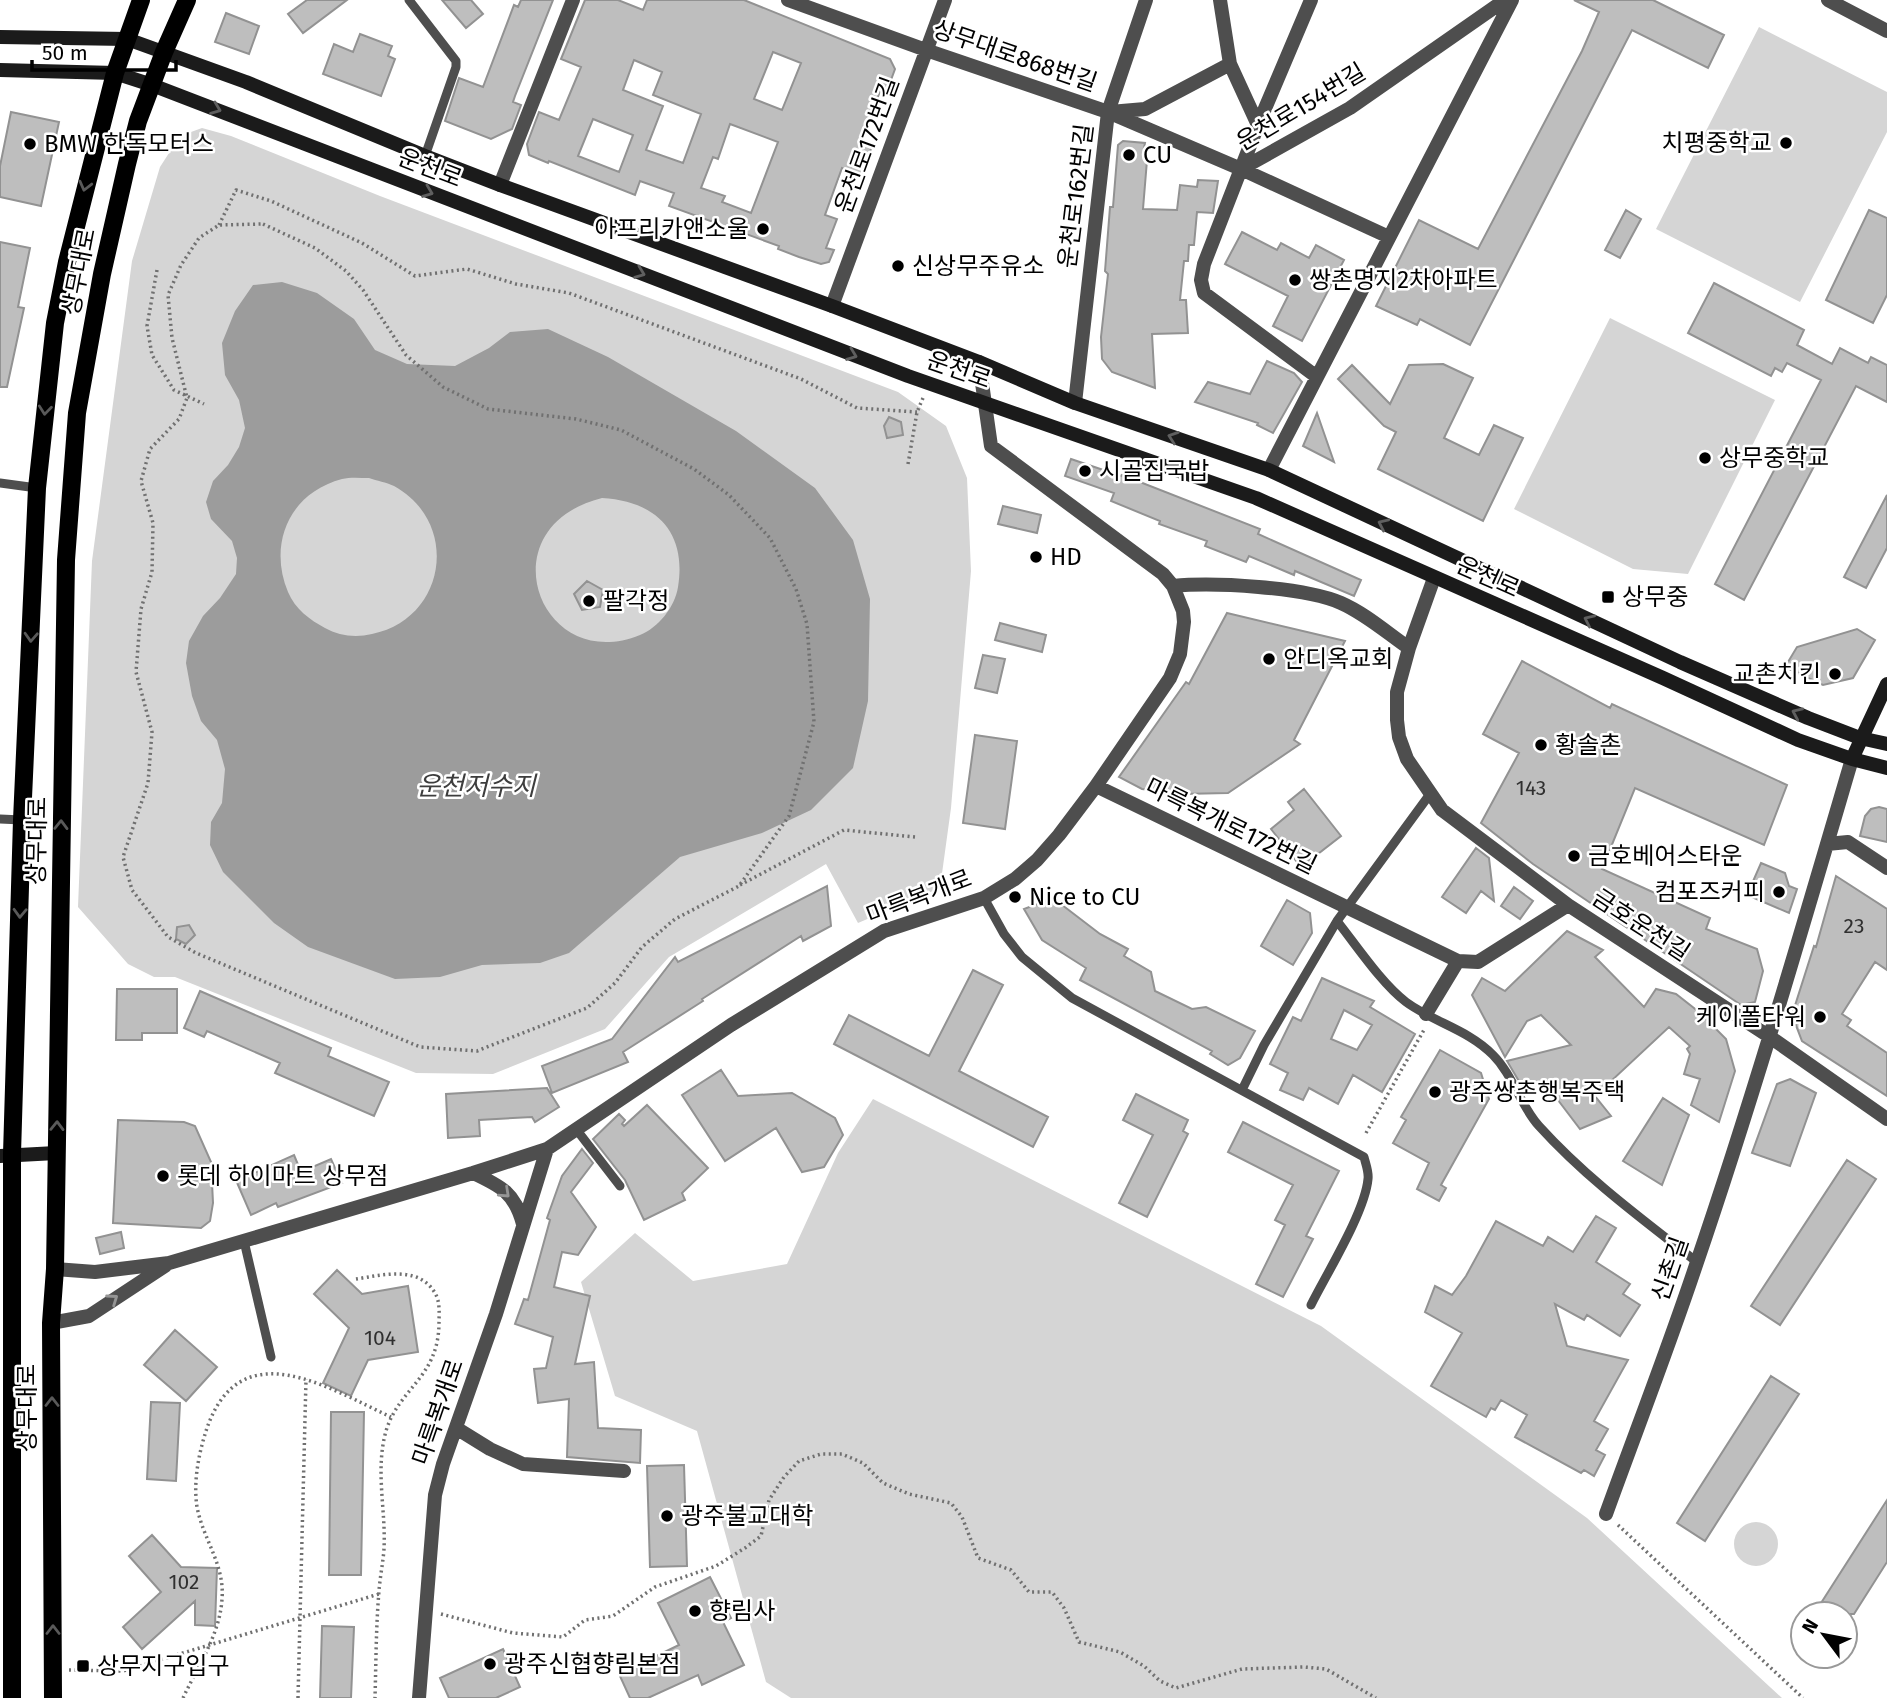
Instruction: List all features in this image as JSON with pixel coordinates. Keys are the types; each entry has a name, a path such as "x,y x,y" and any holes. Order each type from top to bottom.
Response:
{"main road":[{"name":"상무대로","path":"12,1698 6,1155 37,488 55,323 86,182 115,73 141,0"},
{"name":"상무대로","path":"52,1698 51,1323 55,1269 66,560 78,413 102,274 138,121 187,0"}],"street":[{"path":"500,185 573,0"},
{"name":"상무대로868번길","path":"788,0 1108,112 1390,237"},
{"name":"운천로172번길","path":"832,306 945,0"},
{"name":"운천로162번길","path":"1075,402 1108,112 1146,0"},
{"path":"1220,0 1230,64 1258,125"},
{"path":"1241,169 1311,0"},
{"name":"운천로154번길","path":"1317,377 1203,293 1200,280 1204,264 1241,169 1350,108 1506,0"},
{"path":"1269,470 1512,0"},
{"path":"1828,0 1887,31"},
{"name":"운천로","path":"0,37 127,39 269,90 500,185 832,306 1075,402 1269,470 1680,662 1808,718 1860,738 1887,744"},
{"name":"상무대로868번길","path":"1108,112 1145,109 1230,64"},
{"name":"운천로","path":"0,70 115,73 152,85 929,383 1256,498 1798,740 1887,768"},
{"path":"979,362 991,446 1163,575 1173,586 1204,583 1327,598 1361,614 1409,649"},
{"name":"금호운천길","path":"1434,578 1397,692 1399,737 1407,759 1442,810 1568,905 1770,1037 1887,1119"},
{"name":"마륵복개로","path":"55,1269 95,1272 169,1263 547,1149 730,1025 884,931 984,898 1015,879 1037,860 1096,786 1170,678 1180,654 1183,611 1173,586"},
{"path":"1852,759 1887,684"},
{"name":"신촌길","path":"1606,1514 1697,1262 1770,1037 1852,759"},
{"name":"마륵복개로172번길","path":"1096,786 1458,961"},
{"path":"1827,844 1848,842 1887,868"},
{"path":"1428,1015 1458,961 1478,962 1568,905"},
{"name":"마륵복개로","path":"419,1698 435,1495 496,1314 547,1149"},
{"path":"6,1155 56,1153"},
{"path":"474,1173 506,1191 519,1207 523,1225"},
{"name":"마륵복개로","path":"51,1323 89,1316 169,1263"},
{"path":"456,1428 523,1464 624,1471"}],"lane":[{"name":"운천로","path":"409,0 456,61 425,156"},
{"path":"0,483 37,488"},
{"path":"1242,1090 1264,1045 1337,921 1430,794"},
{"path":"0,819 22,820"},
{"path":"984,898 1004,934 1022,957 1072,998 1364,1157 1369,1175 1367,1189 1311,1305"},
{"path":"1337,921 1396,994 1470,1037 1492,1053 1501,1064 1521,1103 1537,1124 1576,1164 1697,1262"},
{"path":"576,1129 620,1186"},
{"path":"244,1241 271,1357"}],"path":[{"path":"915,836 844,830 675,919 642,947 615,983 587,1008 477,1051 420,1047 196,953 169,937 132,890 123,857 148,782 152,732 136,672 141,609 153,560 153,523 141,481 150,449 179,419 187,398 172,338 169,295 181,265 199,238 219,225 236,190 271,201 362,243 415,276 467,269 516,284 569,293 801,379 857,408 917,412"},
{"path":"219,225 263,224 315,248 346,271 363,290 406,355 443,387 488,409 576,419 621,430 694,469 729,495 770,537 796,589 807,624 814,722 789,816 738,886"},
{"path":"157,270 147,326 152,355 174,390 204,404"},
{"path":"908,464 917,412 929,383"},
{"path":"1366,1133 1428,1015"},
{"path":"356,1279 396,1272 409,1275 429,1286 437,1297 439,1308 439,1331 428,1369 398,1405 385,1433 382,1455 384,1548 379,1594 376,1698"},
{"path":"184,1698 209,1646 219,1616 222,1586 219,1565 202,1529 195,1493 198,1458 212,1414 223,1397 247,1377 277,1374 306,1379 391,1417"},
{"path":"298,1698 306,1379"},
{"path":"425,1610 513,1633 563,1637 586,1620 613,1616 655,1587 716,1566 746,1548 761,1536 769,1500 783,1478 799,1461 821,1454 842,1454 863,1463 883,1483 909,1494 951,1503 962,1517 978,1558 1011,1570 1029,1592 1052,1592 1064,1608 1079,1642 1120,1651 1144,1666 1160,1682 1176,1688 1242,1670 1304,1667 1326,1669 1376,1698"},
{"path":"1606,1514 1804,1698"},
{"path":"53,1670 123,1671 379,1594"}],"shaded area":[{"name":"치평중학교","path":"1759,27 1887,92 1887,132 1800,302 1656,229"},
{"path":"202,128 231,136 380,196 898,392 946,426 967,478 971,571 951,808 940,888 858,923 826,864 669,957 605,1029 493,1074 416,1073 175,977 154,977 128,964 78,907 92,561 132,261 160,167 180,136"},
{"path":"1610,318 1775,400 1688,574 1633,569 1514,509"},
{"path":"873,1099 1321,1326 1587,1518 1782,1698 791,1698 766,1682 697,1431 615,1396 581,1282 635,1233 693,1281 787,1264 838,1153"},
{"path":"1756,1522 1771,1529 1778,1544 1771,1559 1756,1566 1741,1559 1734,1544 1741,1529"}],"water":[{"name":"운천저수지","path":"282,282 317,293 354,319 375,350 407,364 455,366 489,348 510,332 548,329 608,357 736,431 815,488 853,540 870,599 868,701 853,768 811,810 762,833 680,857 569,953 540,963 482,965 440,977 395,979 308,947 274,923 223,872 210,845 211,822 222,803 225,769 217,740 201,721 192,696 186,663 189,641 203,616 220,598 236,574 237,558 232,541 211,519 206,502 213,481 228,465 239,447 245,428 239,400 225,375 222,343 235,311 253,285","holes":["369,478 394,486 415,502 429,523 436,545 436,568 429,590 416,610 397,625 372,634 348,636 319,625 295,604 282,574 282,539 296,508 308,496 342,479","602,498 638,505 664,523 678,550 680,568 676,595 659,622 640,635 605,642 575,635 553,617 539,593 536,565 544,537 566,514"]}],"building":[{"path":"307,0 347,0 303,33 288,14"},
{"path":"442,0 471,0 483,14 466,28"},
{"path":"521,0 553,0 513,102 521,105 512,129 491,139 445,121 459,78 483,87 514,5 518,7"},
{"path":"585,0 618,0 643,10 647,0 744,0 890,59 895,69 888,88 882,86 861,142 872,146 861,175 842,168 825,215 837,219 826,248 834,250 829,262 821,264 799,257 778,249 779,246 669,206 674,193 640,181 635,195 529,155 527,144 539,112 559,120 581,67 561,59","holes":["773,52 801,63 782,110 754,99","634,60 662,72 653,95 701,114 683,163 646,150 663,106 623,90","593,119 633,135 619,172 578,156","730,124 778,142 751,213 722,202 725,196 701,188 713,157 718,159"]},
{"path":"1574,0 1653,0 1724,35 1708,68 1632,30 1470,345 1420,319 1417,325 1376,306 1419,220 1478,249 1582,51 1599,12"},
{"path":"226,13 259,26 249,54 215,42"},
{"path":"360,34 392,46 388,56 395,59 381,96 323,74 334,44 353,52"},
{"name":"BMW 한독모터스","path":"11,112 59,122 41,206 0,197 0,166"},
{"path":"1123,141 1145,143 1144,148 1148,148 1143,209 1177,210 1180,185 1197,187 1198,180 1218,181 1213,213 1197,212 1194,245 1189,245 1188,261 1184,261 1180,300 1186,300 1188,333 1152,334 1155,388 1112,372 1102,359 1101,337 1108,274 1105,271 1110,207 1113,207 1118,145"},
{"path":"1626,210 1641,219 1620,258 1605,250"},
{"path":"1869,210 1887,218 1887,295 1873,323 1826,300"},
{"name":"쌍촌명지2차아파트","path":"1242,232 1277,250 1281,243 1309,258 1316,245 1344,260 1302,341 1273,326 1288,296 1225,264"},
{"path":"0,242 30,248 18,307 24,308 7,387 0,387"},
{"name":"상무중학교","path":"1714,283 1804,330 1797,345 1832,364 1840,348 1868,363 1871,357 1887,365 1887,402 1856,386 1744,600 1715,584 1821,380 1787,363 1782,372 1775,368 1771,376 1688,333"},
{"path":"1267,361 1294,373 1302,382 1273,433 1257,425 1258,423 1195,402 1208,382 1250,394"},
{"path":"1443,364 1473,378 1444,438 1479,455 1494,425 1523,438 1483,521 1378,469 1396,432 1384,426 1338,379 1352,365 1390,404 1409,365"},
{"path":"1317,413 1334,462 1303,446"},
{"path":"889,417 901,422 903,435 887,438 884,426"},
{"path":"1071,459 1122,475 1260,529 1258,534 1361,580 1354,596 1295,571 1294,575 1249,556 1246,562 1205,546 1207,541 1159,524 1160,521 1111,501 1114,493 1065,476"},
{"name":"상무중학교","path":"1887,495 1887,548 1866,588 1844,577"},
{"path":"1003,506 1041,515 1037,533 998,524"},
{"name":"팔각정","path":"587,581 603,590 600,607 582,610 574,594"},
{"path":"1227,613 1345,641 1294,740 1300,744 1228,793 1181,794 1142,789 1119,777 1186,682 1189,684"},
{"path":"1000,623 1046,635 1042,652 995,640"},
{"path":"1857,629 1875,640 1853,678 1823,685 1785,667 1797,647"},
{"path":"983,655 1005,659 997,693 975,688"},
{"name":"금호베어스타운","path":"1522,661 1610,708 1612,704 1787,785 1764,845 1635,788 1602,869 1710,918 1706,929 1757,949 1763,971 1755,1002 1741,1005 1533,864 1481,823 1519,753 1483,734"},
{"path":"975,735 1017,741 1005,829 963,823"},
{"path":"1304,789 1341,836 1301,867 1271,829 1294,810 1288,802"},
{"path":"1871,809 1887,809 1887,842 1860,836 1865,816"},
{"path":"1476,848 1489,858 1494,901 1481,891 1466,913 1442,897"},
{"path":"1761,863 1785,873 1789,886 1797,889 1789,913 1747,895"},
{"path":"1836,876 1887,909 1887,970 1875,962 1842,1014 1851,1020 1847,1026 1887,1053 1887,1096 1802,1041 1792,1015 1814,946 1816,947"},
{"path":"827,886 831,926 803,941 801,936 702,999 703,1001 623,1052 628,1062 552,1093 542,1066 612,1039 675,957 678,962"},
{"path":"1514,887 1533,901 1520,919 1501,906"},
{"path":"1053,898 1100,934 1128,949 1124,956 1151,972 1155,991 1192,1009 1206,1007 1255,1031 1240,1058 1228,1065 1210,1054 1212,1051 1080,980 1086,968 1042,940 1024,909"},
{"path":"1287,900 1310,913 1312,933 1293,965 1261,946"},
{"path":"189,925 195,935 186,944 176,939 177,927"},
{"path":"1567,931 1603,950 1595,957 1644,1007 1656,989 1676,994 1726,1039 1735,1071 1719,1122 1691,1105 1700,1079 1684,1074 1690,1054 1687,1049 1690,1046 1669,1027 1595,1096 1611,1116 1580,1129 1545,1083 1523,1088 1507,1061 1571,1045 1541,1015 1527,1021 1505,1057 1472,995 1482,978 1505,991"},
{"path":"973,970 1003,985 959,1071 1048,1117 1033,1147 834,1044 849,1015 929,1056"},
{"path":"1322,978 1374,1001 1370,1007 1415,1034 1382,1092 1353,1075 1338,1104 1309,1088 1303,1100 1280,1090 1288,1073 1270,1064 1293,1017 1301,1021","holes":["1344,1010 1372,1025 1357,1050 1331,1039"]},
{"path":"117,989 177,989 177,1033 142,1033 142,1040 116,1040"},
{"path":"200,991 331,1048 328,1056 389,1082 374,1116 275,1073 280,1063 207,1031 204,1037 184,1028"},
{"path":"1440,1050 1481,1073 1489,1099 1441,1185 1446,1188 1439,1201 1417,1189 1429,1163 1393,1143 1406,1120 1401,1117"},
{"path":"721,1070 738,1096 792,1093 835,1118 843,1135 824,1167 802,1172 776,1128 725,1161 682,1095"},
{"path":"1790,1079 1816,1093 1790,1166 1752,1153 1777,1084"},
{"path":"547,1088 559,1107 535,1122 532,1117 479,1120 480,1136 448,1138 446,1094"},
{"path":"1136,1094 1188,1120 1183,1131 1188,1134 1147,1217 1119,1203 1153,1135 1123,1120"},
{"path":"1663,1098 1689,1115 1662,1185 1623,1161"},
{"path":"647,1105 708,1168 682,1193 685,1200 644,1220 625,1180 593,1139 619,1114 625,1120 622,1124 624,1126"},
{"path":"118,1120 184,1122 195,1126 211,1162 213,1203 210,1221 201,1228 113,1223"},
{"path":"1243,1122 1339,1171 1306,1236 1313,1239 1283,1297 1256,1284 1285,1225 1275,1220 1293,1185 1228,1152"},
{"path":"582,1149 593,1163 571,1192 596,1227 578,1255 562,1252 554,1287 590,1296 575,1364 594,1362 598,1428 641,1430 640,1463 567,1457 569,1399 538,1403 534,1369 546,1368 553,1337 515,1324 524,1299 528,1300 550,1220 547,1218 562,1176"},
{"path":"294,1155 301,1172 331,1159 342,1183 278,1207 276,1203 251,1215 235,1178 253,1170 254,1173"},
{"path":"1847,1160 1876,1179 1780,1325 1751,1306"},
{"path":"1596,1216 1616,1228 1596,1262 1630,1284 1623,1294 1640,1305 1620,1336 1587,1315 1584,1320 1555,1304 1567,1346 1628,1360 1594,1421 1608,1429 1596,1450 1605,1455 1594,1476 1584,1470 1581,1473 1515,1437 1527,1415 1501,1400 1495,1410 1491,1408 1486,1417 1431,1386 1462,1333 1425,1312 1435,1286 1452,1295 1466,1276 1496,1221 1543,1246 1548,1237 1573,1252"},
{"path":"121,1232 124,1248 100,1254 96,1238"},
{"path":"337,1270 362,1294 408,1286 418,1352 368,1360 351,1396 323,1383 349,1328 314,1294"},
{"path":"175,1330 217,1367 186,1401 144,1365"},
{"path":"1771,1376 1799,1394 1705,1541 1677,1523"},
{"path":"151,1402 180,1403 176,1481 147,1479"},
{"path":"331,1412 364,1412 361,1575 329,1575"},
{"name":"광주불교대학","path":"684,1465 687,1566 650,1567 647,1466"},
{"path":"1887,1500 1887,1562 1859,1606 1859,1600 1823,1600"},
{"path":"152,1535 181,1567 217,1568 215,1626 195,1625 195,1601 142,1649 123,1627 161,1592 129,1556"},
{"path":"710,1577 731,1618 723,1622 744,1665 702,1685 698,1675 648,1698 630,1698 619,1674 679,1645 658,1603"},
{"path":"322,1626 354,1627 351,1698 320,1698"},
{"name":"광주신협향림본점","path":"503,1649 520,1687 496,1698 449,1698 440,1678"}],"place":[{"name":"치평중학교","path":"1786,143"},
{"name":"BMW 한독모터스","path":"30,144"},
{"name":"CU","path":"1129,155"},
{"name":"아프리카앤소울","path":"763,229"},
{"name":"신상무주유소","path":"898,266"},
{"name":"쌍촌명지2차아파트","path":"1295,280"},
{"name":"상무중학교","path":"1705,458"},
{"name":"시골집국밥","path":"1085,471"},
{"name":"HD","path":"1036,557"},
{"name":"상무중","path":"1608,597"},
{"name":"팔각정","path":"589,601"},
{"name":"안디옥교회","path":"1269,659"},
{"name":"교촌치킨","path":"1835,674"},
{"name":"황솔촌","path":"1541,745"},
{"name":"금호베어스타운","path":"1574,856"},
{"name":"컴포즈커피","path":"1779,892"},
{"name":"Nice to CU","path":"1015,897"},
{"name":"케이폴타워","path":"1820,1017"},
{"name":"광주쌍촌행복주택","path":"1435,1092"},
{"name":"롯데 하이마트 상무점","path":"163,1176"},
{"name":"광주불교대학","path":"667,1516"},
{"name":"향림사","path":"695,1611"},
{"name":"광주신협향림본점","path":"490,1664"},
{"name":"상무지구입구","path":"83,1666"}]}
